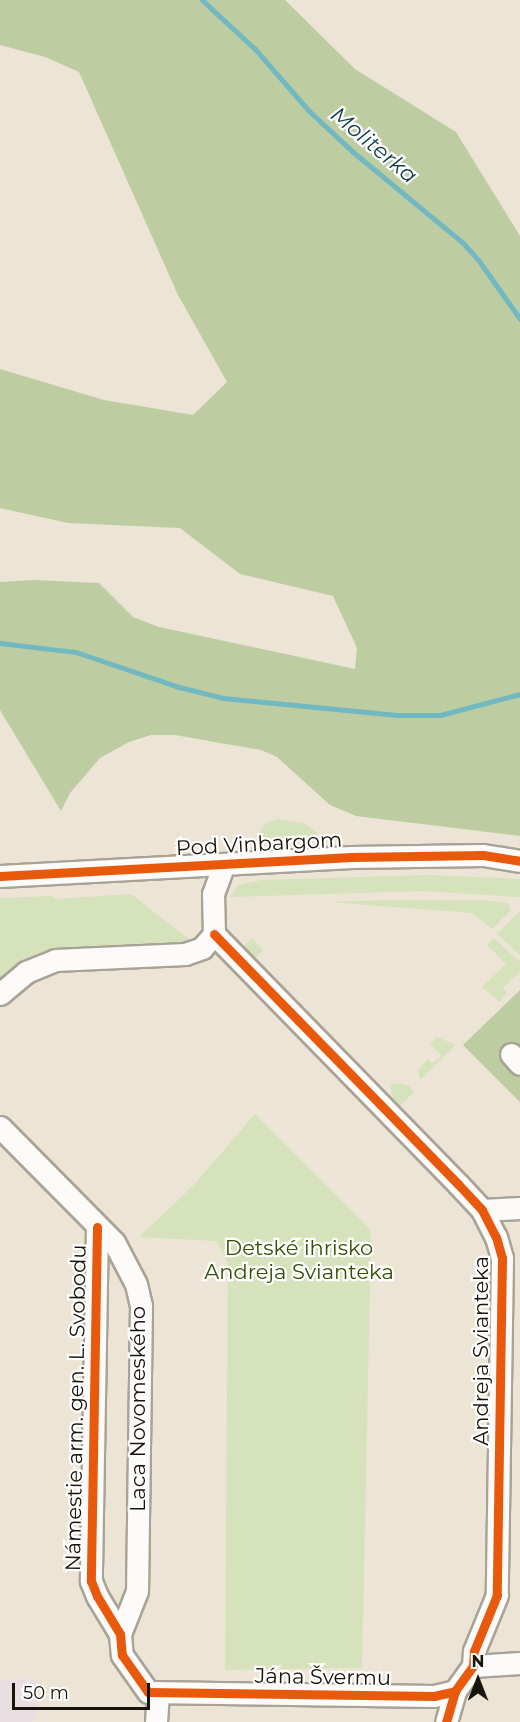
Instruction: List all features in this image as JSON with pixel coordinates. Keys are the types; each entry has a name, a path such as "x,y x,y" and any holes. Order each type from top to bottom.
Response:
{"street":[{"name":"Pod Vinbargom","path":"0,876 351,857 483,855 520,861"},
{"path":"0,994 26,972 55,960 185,954 202,948 214,934 213,894 224,864"},
{"name":"Andreja Svianteka","path":"214,934 482,1209 496,1237 502,1258 511,1365 497,1595 474,1651 473,1665 455,1690"},
{"name":"Laca Novomeského","path":"0,1127 114,1242 136,1284 141,1306 136,1591 121,1644"},
{"path":"482,1209 520,1209"},
{"name":"Námestie arm. gen. L. Svobodu","path":"97,1227 91,1581 121,1644"},
{"path":"121,1644 147,1692 158,1692 156,1722"},
{"path":"473,1665 520,1663"},
{"path":"446,1722 455,1690"},
{"name":"Jána Švermu","path":"158,1692 434,1696 455,1690"}],"shaded area":[{"path":"37,1679 38,1715 31,1722 0,1722 0,1680"}],"green space":[{"path":"0,0 285,0 355,69 456,132 520,236 520,836 356,816 330,805 277,757 261,750 175,735 151,735 129,742 100,758 70,793 61,811 0,710 0,582 34,580 99,583 133,617 159,627 355,669 357,648 333,596 240,574 180,528 68,523 0,508 0,369 104,400 193,415 227,382 178,295 79,72 45,57 0,45"},
{"path":"278,819 303,823 314,830 322,841 261,844 259,837 262,828 266,823"},
{"path":"430,875 520,879 520,897 424,891 230,897 238,885 262,880"},
{"path":"131,894 189,939 182,944 46,952 31,958 0,981 0,898 52,896 56,899"},
{"path":"482,900 508,903 511,910 492,929 472,913 329,902"},
{"path":"520,911 520,955 497,934"},
{"path":"252,938 263,950 254,960 242,947"},
{"path":"494,938 520,962 520,972 503,988 507,993 500,1002 482,987 506,964 487,945"},
{"path":"520,990 520,1102 463,1045"},
{"path":"437,1037 456,1045 420,1080 418,1070 428,1059 432,1064 441,1056 430,1043"},
{"path":"397,1083 409,1086 414,1092 400,1106 393,1100 391,1093 391,1085"},
{"name":"Detské ihrisko Andreja Svianteka","path":"255,1114 369,1228 371,1236 362,1668 225,1670 228,1263 217,1241 139,1237 192,1187"}],"waterway":[{"name":"Moliterka","path":"202,0 255,49 309,111 353,152 463,243 479,261 520,319"},
{"path":"0,643 76,652 179,687 223,698 397,715 440,715 520,694"}],"cycle path":[{"path":"0,876 351,857 483,855 520,861"},
{"path":"214,934 458,1184 482,1210 496,1237 502,1258 497,1595 474,1651 473,1666 455,1691 446,1722"},
{"path":"97,1227 91,1581 97,1596 120,1634 122,1655 148,1692 434,1696 455,1691"}]}
